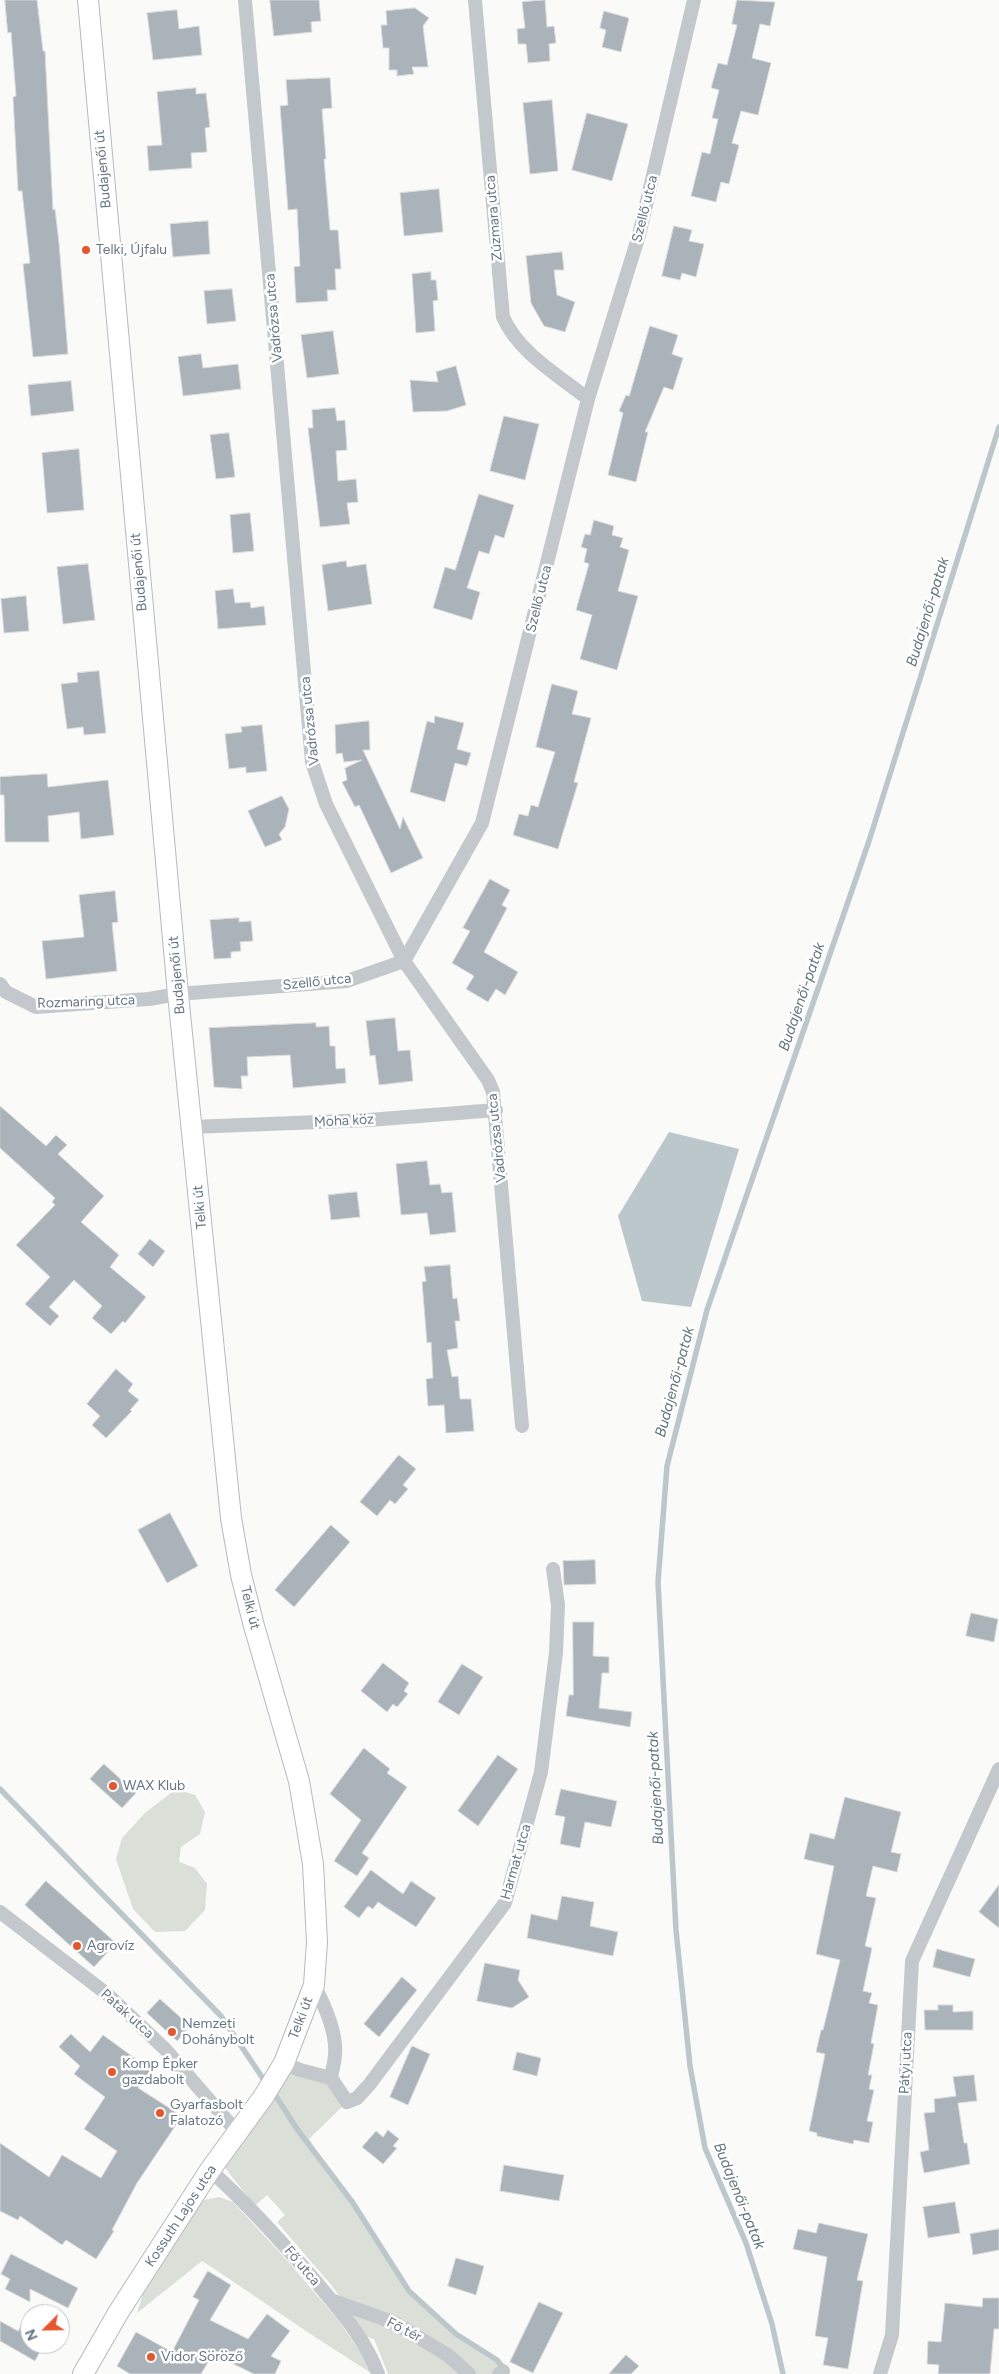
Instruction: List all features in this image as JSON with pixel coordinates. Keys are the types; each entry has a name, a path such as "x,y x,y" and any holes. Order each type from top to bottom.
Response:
{"main road":[{"name":"Budajenői út","path":"88,0 178,994 194,1135"},
{"name":"Telki út","path":"194,1135 213,1349 231,1518 241,1574 254,1626 299,1781 313,1864 317,1942 314,1986 279,2071"},
{"name":"Kossuth Lajos utca","path":"84,2374 118,2314 210,2170 264,2096 279,2071"}],"street":[{"name":"Vadrózsa utca","path":"245,0 312,762 326,804 404,961 488,1080 493,1092 522,1426"},
{"name":"Zúzmara utca","path":"475,0 503,317 510,333 529,352 588,399"},
{"name":"Szellő utca","path":"178,994 347,981 404,961 482,823 588,399 639,235 694,0"},
{"name":"Rozmaring utca","path":"0,984 6,992 36,1007 149,999 178,994"},
{"name":"Moha köz","path":"194,1135 496,1110"},
{"name":"Harmat utca","path":"330,2078 347,2102 357,2098 370,2085 458,1970 505,1903 541,1772 556,1653 558,1605 553,1569"},
{"name":"Pátyi utca","path":"880,2374 892,2335 912,1961 999,1769"},
{"name":"Patak utca","path":"0,1912 107,1994 165,2049 237,2132"},
{"path":"279,2071 300,2070 330,2078 336,2053 323,2001 314,1986"},
{"name":"Fő utca","path":"210,2170 250,2207 356,2329 372,2357 378,2374"},
{"name":"Fő tér","path":"331,2300 395,2323 449,2356 469,2374"}],"shaded area":[{"path":"669,1132 739,1149 691,1307 642,1301 618,1216"},
{"path":"176,1789 195,1795 205,1812 200,1834 181,1847 179,1862 195,1868 207,1884 205,1910 185,1931 155,1932 133,1909 116,1859 122,1838 145,1813"},
{"path":"291,2067 331,2078 347,2102 309,2139 324,2165 353,2203 409,2291 456,2334 497,2360 509,2374 388,2374 374,2339 365,2336 333,2287 277,2222 285,2215 267,2195 255,2206 225,2168"},
{"path":"219,2197 233,2202 284,2257 338,2320 366,2359 373,2374 202,2261 137,2313 143,2294 195,2210 204,2200"}],"building":[{"path":"5,0 37,0 43,51 45,51 53,210 55,209 59,243 68,354 33,357 23,264 30,263 22,191 18,191 13,97 16,96 11,32 8,33"},
{"path":"270,0 319,0 321,21 311,22 312,32 274,36"},
{"path":"545,0 547,27 554,26 556,43 549,44 550,61 528,63 526,44 518,44 517,29 525,28 522,2"},
{"path":"737,0 775,2 770,26 760,24 752,58 771,63 758,115 741,111 732,143 739,145 729,184 721,182 716,202 691,196 702,152 710,154 718,119 712,118 719,90 711,88 718,63 727,65 737,25 732,24"},
{"path":"415,8 429,18 423,26 428,67 412,67 414,74 397,76 397,70 389,70 389,48 383,48 381,25 387,25 386,11"},
{"path":"177,10 179,29 199,26 202,55 153,60 147,13"},
{"path":"604,11 629,18 621,52 602,47 606,30 600,28"},
{"path":"330,78 332,108 322,109 326,159 324,159 330,230 338,230 341,269 335,269 336,290 327,290 328,301 296,303 294,267 300,266 297,209 288,210 280,106 288,105 286,80"},
{"path":"196,88 196,94 206,93 210,127 205,128 207,152 191,153 192,168 149,171 147,146 162,145 157,92"},
{"path":"552,100 558,171 530,174 523,103"},
{"path":"587,113 628,124 612,181 572,170"},
{"path":"439,189 443,232 404,236 400,193"},
{"path":"208,221 210,254 173,257 170,224"},
{"path":"674,226 692,230 689,241 704,244 696,277 682,273 680,280 662,276"},
{"path":"562,252 564,270 554,270 557,295 575,302 565,332 544,326 531,303 526,256"},
{"path":"431,272 431,280 436,280 438,300 433,301 435,331 416,333 412,274"},
{"path":"232,289 236,321 207,324 204,291"},
{"path":"650,326 678,335 672,354 683,358 673,390 664,387 645,432 648,432 636,482 608,475 623,413 619,411 626,395 629,396"},
{"path":"333,331 339,374 307,378 301,335"},
{"path":"201,354 203,368 238,364 241,389 183,396 178,357"},
{"path":"456,366 466,405 447,411 413,412 410,380 438,382 436,372"},
{"path":"71,381 74,411 31,416 28,385"},
{"path":"335,408 337,421 345,420 347,450 336,451 338,481 356,479 358,502 347,503 350,524 320,527 308,428 313,428 312,410"},
{"path":"504,416 539,424 525,480 490,471"},
{"path":"229,433 235,477 216,479 210,435"},
{"path":"79,449 84,510 47,513 42,453"},
{"path":"479,494 514,505 504,538 495,535 489,554 479,551 467,588 480,592 472,620 433,608 445,567 455,570"},
{"path":"250,513 254,551 233,553 230,515"},
{"path":"594,520 614,526 612,535 623,538 620,547 629,550 618,591 638,596 617,670 580,659 592,615 576,610 589,564 584,562 587,549 581,547 585,534 590,535"},
{"path":"346,561 347,567 366,564 372,604 328,611 322,565"},
{"path":"88,564 95,620 63,624 57,567"},
{"path":"233,589 235,603 250,602 251,608 264,606 266,625 218,629 215,591"},
{"path":"26,596 29,631 4,633 1,599"},
{"path":"99,671 106,733 84,735 83,727 67,729 61,684 78,682 77,673"},
{"path":"552,684 578,691 572,714 591,718 574,782 578,783 558,849 513,835 519,814 528,816 531,805 538,807 555,752 536,747"},
{"path":"435,716 464,723 457,749 471,753 467,766 455,763 445,802 410,792 427,721 434,723"},
{"path":"369,721 370,750 363,750 400,829 403,817 423,858 391,873 359,805 355,807 342,782 347,780 345,768 362,760 344,762 342,753 336,754 335,725"},
{"path":"262,725 267,771 246,773 246,767 229,769 225,734 242,732 241,727"},
{"path":"47,774 48,787 108,780 114,835 81,839 79,812 48,816 49,842 5,842 4,795 0,795 0,777"},
{"path":"282,796 289,809 285,827 279,834 282,840 265,847 248,811"},
{"path":"490,879 510,890 502,905 507,908 484,952 518,972 505,995 496,989 488,1002 466,989 474,976 452,963 470,931 463,928"},
{"path":"115,891 118,922 112,923 117,971 46,979 42,941 84,937 79,895"},
{"path":"239,918 239,922 251,921 253,941 240,942 241,951 231,952 231,958 214,959 210,920"},
{"path":"395,1018 398,1051 410,1050 413,1081 379,1085 375,1055 370,1056 366,1021"},
{"path":"316,1023 316,1027 329,1026 330,1046 335,1046 336,1069 345,1068 346,1083 293,1088 290,1055 247,1057 248,1076 241,1076 242,1089 214,1087 209,1028"},
{"path":"0,1106 46,1146 56,1135 67,1145 58,1154 104,1196 81,1222 119,1255 110,1267 146,1297 125,1323 123,1321 111,1334 92,1318 102,1306 74,1280 49,1307 59,1316 50,1326 25,1304 50,1277 16,1245 55,1205 52,1202 55,1198 0,1148"},
{"path":"427,1161 430,1185 440,1184 442,1193 452,1192 456,1232 430,1235 427,1213 401,1215 396,1164"},
{"path":"357,1192 360,1217 331,1220 328,1195"},
{"path":"150,1239 165,1251 153,1267 138,1254"},
{"path":"450,1265 453,1299 457,1298 460,1321 455,1321 458,1348 447,1350 452,1377 458,1376 460,1399 471,1399 474,1431 446,1433 444,1405 428,1406 426,1379 433,1378 431,1342 427,1343 422,1282 426,1281 424,1267"},
{"path":"116,1369 133,1384 128,1391 139,1400 130,1410 132,1411 106,1438 92,1425 100,1416 87,1404"},
{"path":"399,1455 416,1469 403,1485 408,1489 395,1504 390,1500 377,1516 360,1502"},
{"path":"170,1513 198,1566 167,1583 138,1530"},
{"path":"331,1525 350,1542 294,1607 275,1590"},
{"path":"595,1560 596,1584 564,1585 563,1561"},
{"path":"971,1613 998,1619 994,1642 966,1636"},
{"path":"573,1622 594,1622 593,1656 609,1657 609,1673 602,1673 599,1708 632,1712 630,1727 566,1716 569,1695 573,1695"},
{"path":"383,1663 409,1683 404,1691 408,1694 397,1707 393,1704 387,1712 361,1691"},
{"path":"462,1664 483,1677 459,1715 438,1702"},
{"path":"364,1748 390,1769 387,1773 407,1787 362,1853 369,1858 357,1876 334,1861 361,1820 330,1794"},
{"path":"498,1755 518,1769 478,1826 458,1811"},
{"name":"WAX Klub","path":"104,1764 136,1793 122,1808 90,1779"},
{"path":"561,1789 617,1801 611,1827 585,1822 580,1848 560,1844 565,1817 555,1815"},
{"path":"845,1797 901,1812 891,1852 901,1854 897,1872 873,1866 866,1896 876,1898 865,1946 872,1948 863,1991 872,1993 869,2003 878,2005 871,2043 874,2044 868,2075 872,2075 869,2089 874,2090 867,2121 873,2122 869,2143 854,2140 853,2144 817,2136 817,2133 809,2131 825,2054 816,2052 840,1960 816,1954 834,1866 804,1859 810,1833 834,1839"},
{"path":"371,1870 403,1894 411,1881 436,1898 416,1927 378,1902 373,1909 368,1906 359,1918 344,1907"},
{"path":"46,1881 116,1943 94,1967 25,1905"},
{"path":"999,1885 999,1928 979,1912"},
{"path":"562,1896 594,1902 590,1926 618,1932 613,1956 527,1938 531,1914 557,1920"},
{"path":"937,1949 975,1959 970,1977 933,1967"},
{"path":"485,1963 520,1970 518,1980 529,1997 512,2008 477,2001"},
{"path":"402,1977 417,1990 379,2037 364,2024"},
{"path":"160,1999 190,2026 177,2041 147,2013"},
{"path":"938,2005 953,2005 953,2012 973,2011 973,2030 925,2030 924,2010 938,2010"},
{"path":"71,2034 90,2052 103,2035 151,2070 138,2088 182,2116 137,2183 112,2230 114,2231 96,2259 66,2240 62,2245 20,2216 18,2220 0,2211 0,2143 49,2177 62,2155 101,2178 117,2151 84,2129 105,2097 74,2074 80,2066 59,2047"},
{"path":"412,2046 430,2054 408,2105 390,2097"},
{"path":"517,2052 541,2058 537,2076 513,2070"},
{"path":"974,2075 977,2101 958,2103 964,2143 967,2143 970,2164 924,2173 920,2152 929,2150 924,2113 935,2112 934,2099 956,2096 953,2077"},
{"path":"388,2130 399,2139 393,2146 397,2148 383,2164 362,2147 376,2131 383,2137"},
{"path":"504,2165 564,2175 559,2201 500,2191"},
{"path":"955,2202 960,2233 928,2238 923,2207"},
{"path":"819,2223 868,2234 857,2280 863,2281 848,2369 823,2365 828,2338 815,2336 827,2257 793,2249 798,2229 816,2233"},
{"path":"999,2229 999,2250 973,2255 970,2234"},
{"path":"11,2254 78,2288 70,2304 60,2304 30,2289 30,2302 5,2289 10,2279 1,2274"},
{"path":"456,2258 484,2266 476,2295 448,2286"},
{"path":"208,2271 231,2285 210,2320 248,2339 267,2314 290,2331 271,2356 281,2361 275,2374 254,2374 213,2354 201,2374 130,2374 117,2366 136,2332 172,2352 199,2300 193,2297"},
{"path":"983,2298 999,2298 999,2329 994,2329 990,2374 938,2374 939,2365 927,2364 928,2341 941,2342 945,2303 982,2307"},
{"path":"539,2302 563,2313 533,2373 510,2362"},
{"path":"0,2321 18,2331 20,2327 20,2352 0,2341"},
{"path":"23,2354 39,2354 35,2361"},
{"path":"626,2355 639,2366 631,2374 609,2374"}],"waterway":[{"name":"Budajenői-patak","path":"783,2374 772,2324 746,2243 705,2148 690,2066 676,1930 658,1582 667,1466 707,1310 869,841 999,427"},
{"path":"0,1789 221,2016 266,2083"},
{"path":"272,2090 297,2129 353,2203 409,2291 456,2334 497,2360 505,2370"}],"place":[{"name":"Telki, Újfalu","path":"86,250"},
{"name":"WAX Klub","path":"113,1786"},
{"name":"Agrovíz","path":"77,1946"},
{"name":"Nemzeti Dohánybolt","path":"172,2032"},
{"name":"Komp Épker gazdabolt","path":"112,2072"},
{"name":"Gyarfasbolt Falatozó","path":"160,2113"},
{"name":"Vidor Söröző","path":"151,2357"}]}
